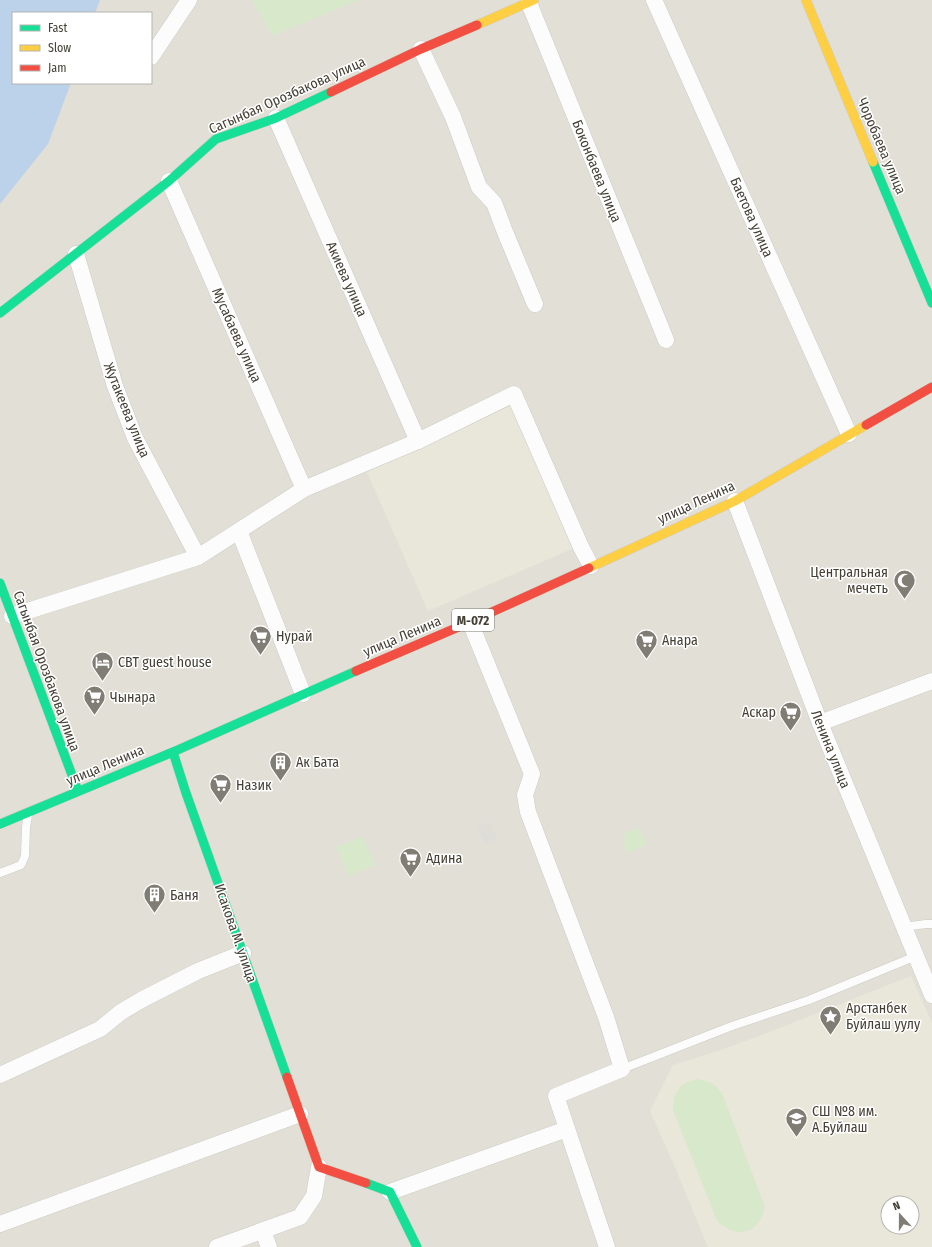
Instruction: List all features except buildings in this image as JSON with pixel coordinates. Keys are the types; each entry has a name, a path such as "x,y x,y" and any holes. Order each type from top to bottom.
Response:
{"street":[{"path":"152,56 189,0"},
{"name":"Баетова улица","path":"654,0 849,434"},
{"name":"Чоробаева улица","path":"806,0 932,303"},
{"name":"Сагынбая Орозбакова улица","path":"0,313 169,181 216,139 276,118 421,49 532,1"},
{"name":"Боконбаева улица","path":"532,1 666,340"},
{"path":"421,49 453,117 479,187 494,202 504,232 535,304"},
{"name":"Акиева улица","path":"276,118 418,441"},
{"name":"Мусабаева улица","path":"169,181 304,489"},
{"name":"Жутакеева улица","path":"76,254 115,386 135,438 198,557"},
{"name":"улица Ленина","path":"0,824 173,752 470,622 735,501 932,387"},
{"path":"12,616 198,557 304,489 418,441 514,394 581,547 591,566"},
{"name":"Ленина улица","path":"735,501 820,722 932,995"},
{"path":"239,531 303,694"},
{"name":"Сагынбая Орозбакова улица","path":"0,583 78,791"},
{"path":"470,622 532,774 525,795 528,812 606,1017 622,1069 556,1096 607,1247"},
{"path":"820,722 932,680"},
{"name":"Исакова М. улица","path":"173,752 186,793 319,1167"},
{"path":"0,1075 100,1029 121,1012 198,971 243,953"},
{"path":"0,1224 300,1114"},
{"path":"217,1247 300,1217 314,1196 319,1167 390,1192 567,1129"},
{"path":"390,1192 417,1247"},
{"path":"263,1231 269,1247"}],"lane":[{"path":"0,873 21,865 25,856 28,813"},
{"path":"904,927 932,924"},
{"path":"622,1069 732,1026 808,1000 916,956"}],"shaded area":[{"path":"39,0 932,0 932,1247 0,1247 0,99 12,84 152,84 152,12 34,12"},
{"path":"514,404 576,547 428,611 367,472"},
{"path":"489,821 498,841 486,846 477,827"},
{"name":"СШ №8 им. А.Буйлаш","path":"911,976 932,1023 932,1247 708,1247 650,1111 673,1065 715,1052"}],"green space":[{"path":"252,0 359,0 272,36"},
{"path":"639,828 647,845 626,853 624,834"},
{"path":"363,836 375,865 348,876 336,847"},
{"path":"696,1079 712,1083 723,1095 765,1207 758,1223 747,1231 733,1231 717,1221 673,1110 674,1098 678,1090 685,1083"}],"water":[{"path":"0,0 100,0 95,12 12,12 12,84 71,84 48,144 0,204"}],"traffic: fast":[{"path":"0,313 169,181 216,139 276,118 331,92"},
{"path":"873,162 932,303"},
{"path":"0,583 78,791"},
{"path":"0,824 173,752 356,671"},
{"path":"173,752 186,793 287,1077"},
{"path":"366,1183 390,1192 417,1247"}],"traffic: slow":[{"path":"477,25 534,0"},
{"path":"806,0 873,162"},
{"path":"589,568 735,501 866,425"}],"traffic: jam":[{"path":"331,92 421,49 477,25"},
{"path":"866,425 932,387"},
{"path":"356,671 470,622 589,568"},
{"path":"287,1077 319,1167 366,1183"}],"place":[{"name":"Центральная мечеть","path":"904,600"},
{"name":"Нурай","path":"261,656"},
{"name":"Анара","path":"647,660"},
{"name":"CBT guest house","path":"102,682"},
{"name":"Чынара","path":"95,716"},
{"name":"Аскар","path":"791,732"},
{"name":"Ак Бата","path":"280,782"},
{"name":"Назик","path":"220,804"},
{"name":"Адина","path":"410,878"},
{"name":"Баня","path":"154,914"},
{"name":"Арстанбек Буйлаш уулу","path":"830,1036"},
{"name":"СШ №8 им. А.Буйлаш","path":"797,1138"}]}
